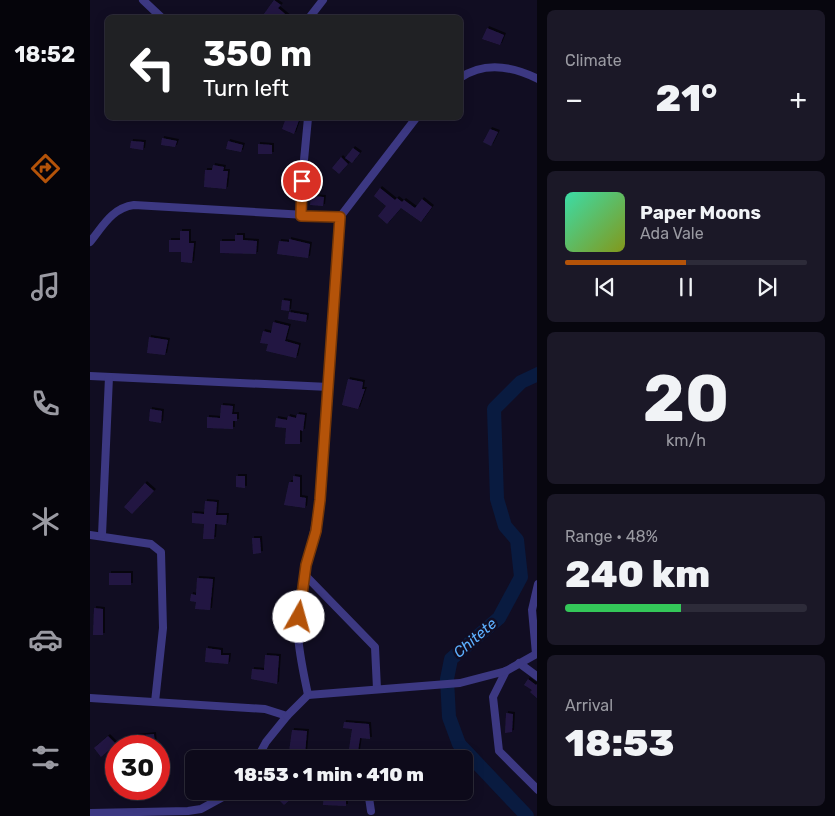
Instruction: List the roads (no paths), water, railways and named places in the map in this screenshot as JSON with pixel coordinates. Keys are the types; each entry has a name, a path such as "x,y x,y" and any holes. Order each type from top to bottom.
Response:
{"street":[{"path":"143,0 159,15"},
{"path":"311,15 323,0"},
{"path":"463,76 473,71 494,66 513,69 537,79"},
{"path":"301,216 308,120"},
{"path":"308,695 298,635 304,574 316,531 320,500 340,217 414,120"},
{"path":"90,242 114,212 122,206 134,205 340,217"},
{"path":"90,376 329,387"},
{"path":"102,535 109,377"},
{"path":"90,535 102,535 150,544 161,552 163,628 156,702"},
{"path":"304,574 374,647 377,689"},
{"path":"262,750 287,716 308,695 460,683 506,671 537,654 532,610 537,588"},
{"path":"518,663 537,676"},
{"path":"506,671 493,697 499,752 537,789"},
{"path":"90,698 264,709 287,716"},
{"path":"90,813 188,811 201,809 218,800"},
{"path":"369,800 371,811"}],"waterway":[{"name":"Chitete","path":"527,816 459,744 449,717 447,679 451,659 499,618 521,577 517,540 505,526 497,499 494,409 521,382 537,374"}]}
